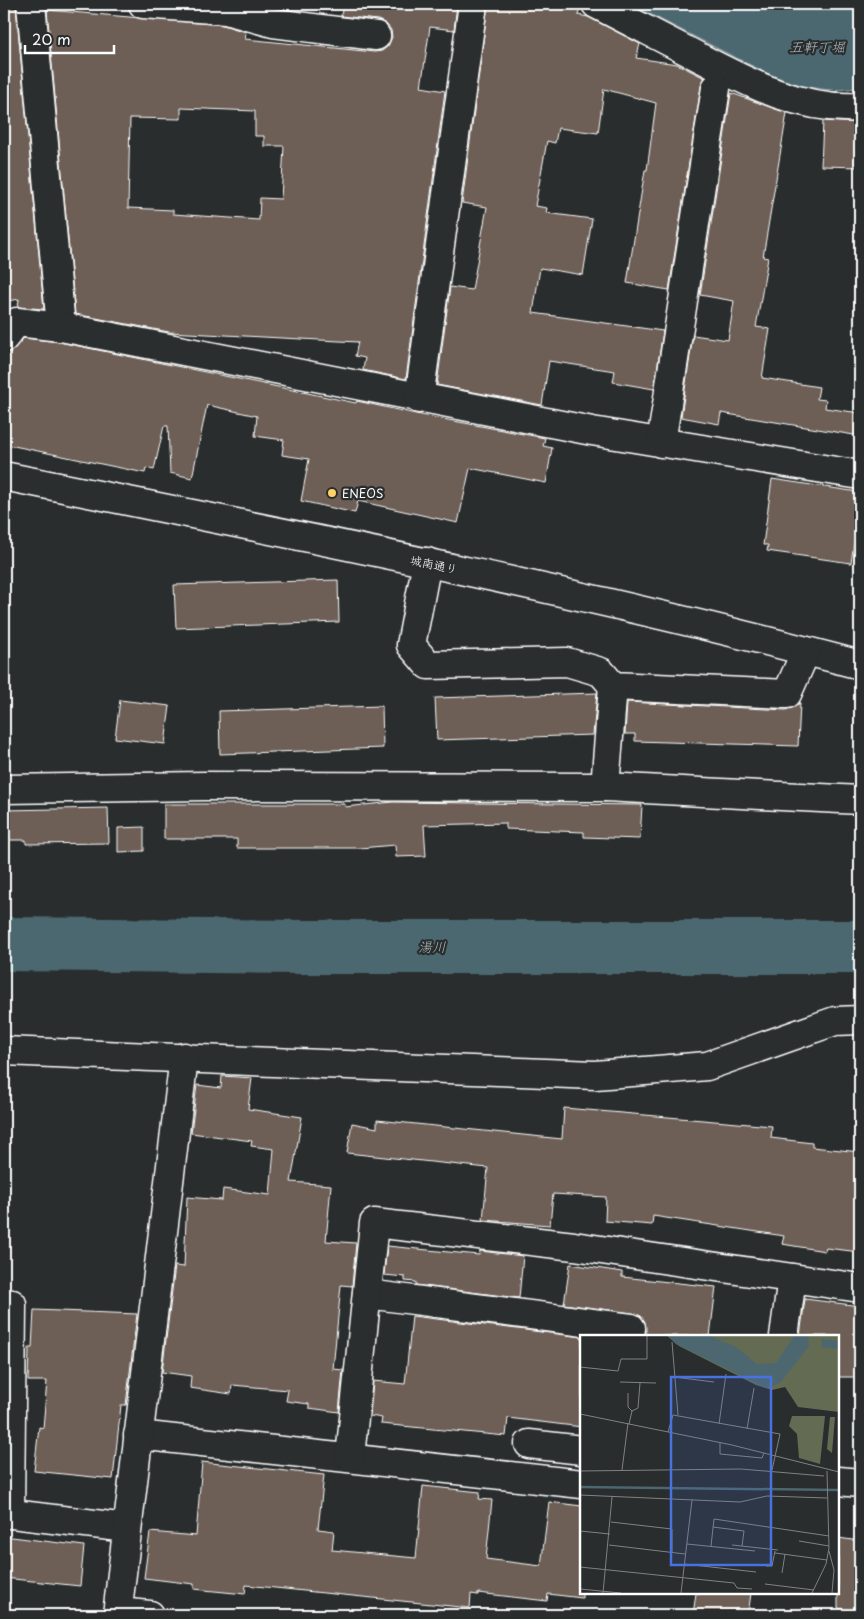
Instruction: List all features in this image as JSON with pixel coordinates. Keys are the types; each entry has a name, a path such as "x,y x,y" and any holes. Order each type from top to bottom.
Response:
{"street":[{"path":"31,4 61,327"},
{"path":"143,4 226,10 273,23 376,36"},
{"path":"419,399 473,4"},
{"path":"596,4 719,68 783,97 815,105 860,107"},
{"path":"661,443 716,88"},
{"path":"4,338 17,322 61,327 419,399 661,443 860,475"},
{"name":"城南通り","path":"4,476 427,562 663,614 860,666"},
{"path":"427,562 411,645 428,665 567,662 601,672 613,686 604,787"},
{"path":"613,686 787,694 806,651"},
{"path":"4,789 204,786 604,787 860,800"},
{"path":"4,1051 595,1075 707,1066 835,1021 860,1020"},
{"path":"150,1615 118,1613 184,1057"},
{"path":"350,1457 374,1223 574,1246 860,1288"},
{"path":"784,1335 792,1278"},
{"path":"367,1294 631,1328 630,1335"},
{"path":"4,1303 12,1304 7,1514 127,1528"},
{"path":"138,1435 580,1484"},
{"path":"529,1444 580,1450"},
{"path":"839,1480 860,1483"}],"water":[{"name":"五軒丁堀","path":"630,4 860,4 860,87 841,90 822,89 803,86 785,80 750,65"}],"building":[{"path":"343,4 457,4 454,30 430,27 421,87 445,91 406,379 363,370 365,358 355,356 358,342 169,332 75,314 47,10 223,25 246,32 245,39 374,52 382,51 388,46 392,37 391,30 386,24 378,20 341,16","holes":["181,108 255,111 255,136 264,136 264,146 284,146 281,199 260,198 259,220 173,214 173,210 128,208 130,118 181,119"]},
{"path":"488,4 581,4 578,15 588,17 640,44 636,58 677,64 705,78 701,86 669,290 627,283 645,170 647,170 656,103 604,89 598,133 558,128 555,143 547,141 535,206 547,208 546,213 592,219 583,275 540,268 533,313 663,331 654,389 613,382 615,371 549,361 542,405 437,385 450,287 472,290 487,207 462,203"},
{"path":"4,6 16,7 44,309 18,307 19,299 4,302"},
{"path":"731,93 787,113 763,257 768,258 756,327 770,329 762,378 819,387 817,399 826,400 825,408 860,413 860,436 721,413 719,424 681,417 693,335 728,340 734,301 700,295"},
{"path":"823,121 860,123 860,167 821,166"},
{"path":"24,338 59,342 356,403 357,401 545,438 543,446 552,448 546,483 470,468 458,523 358,501 355,513 301,501 309,459 282,455 284,440 255,436 257,416 207,405 192,478 170,473 168,426 164,426 154,470 146,468 145,473 4,444 4,364 7,364 9,353"},
{"path":"772,479 858,492 857,499 860,500 860,504 851,563 767,551 768,545 763,545"},
{"path":"338,580 339,622 176,628 174,585"},
{"path":"597,693 593,735 437,740 435,698"},
{"path":"120,700 170,706 165,744 115,738"},
{"path":"627,702 786,710 800,703 798,746 635,741 635,734 625,734"},
{"path":"382,706 383,748 220,754 219,711"},
{"path":"393,802 642,805 640,839 584,837 584,832 506,829 506,823 424,825 426,856 396,857 395,845 360,848 237,848 237,839 164,839 164,804 345,804 345,807"},
{"path":"108,808 109,843 26,844 26,840 4,840 4,810"},
{"path":"144,827 144,851 118,852 118,828"},
{"path":"222,1076 252,1078 248,1109 302,1117 291,1182 331,1185 326,1241 356,1243 352,1286 341,1285 333,1369 343,1370 339,1412 309,1408 309,1404 286,1401 288,1390 232,1385 231,1394 190,1388 191,1376 162,1372 175,1266 184,1267 187,1197 222,1200 223,1189 270,1195 274,1149 251,1146 252,1141 191,1133 197,1085 221,1088"},
{"path":"564,1108 772,1126 771,1138 812,1143 812,1147 860,1152 860,1252 826,1248 825,1251 782,1244 784,1236 653,1216 652,1225 605,1221 606,1197 553,1194 550,1225 483,1220 488,1168 347,1153 352,1123 377,1128 377,1120 562,1139"},
{"path":"387,1246 479,1255 480,1251 523,1256 519,1298 416,1285 416,1282 405,1281 405,1277 384,1275"},
{"path":"570,1264 622,1272 622,1277 716,1287 710,1335 646,1335 645,1322 641,1316 633,1313 564,1304"},
{"path":"805,1299 860,1306 860,1377 839,1377 839,1335 800,1335"},
{"path":"34,1310 137,1314 126,1405 121,1405 113,1479 34,1471 39,1427 43,1428 47,1381 28,1381 29,1348 32,1348"},
{"path":"412,1316 580,1337 580,1427 508,1418 506,1436 381,1424 382,1418 370,1416 373,1381 405,1384"},
{"path":"202,1462 324,1475 318,1529 334,1531 332,1550 416,1558 423,1486 480,1492 479,1499 492,1500 486,1559 541,1566 549,1502 580,1506 580,1594 582,1594 582,1598 548,1594 547,1601 478,1593 478,1595 471,1594 470,1608 246,1585 245,1594 194,1589 194,1584 144,1578 150,1532 196,1536"},
{"path":"4,1536 84,1546 80,1586 4,1578"},
{"path":"839,1538 860,1541 860,1612 838,1608"},
{"path":"696,1594 751,1594 748,1615 693,1615"}],"waterway":[{"name":"湯川","path":"4,944 305,947 860,947"}],"place":[{"name":"ENEOS","path":"332,493"}]}
